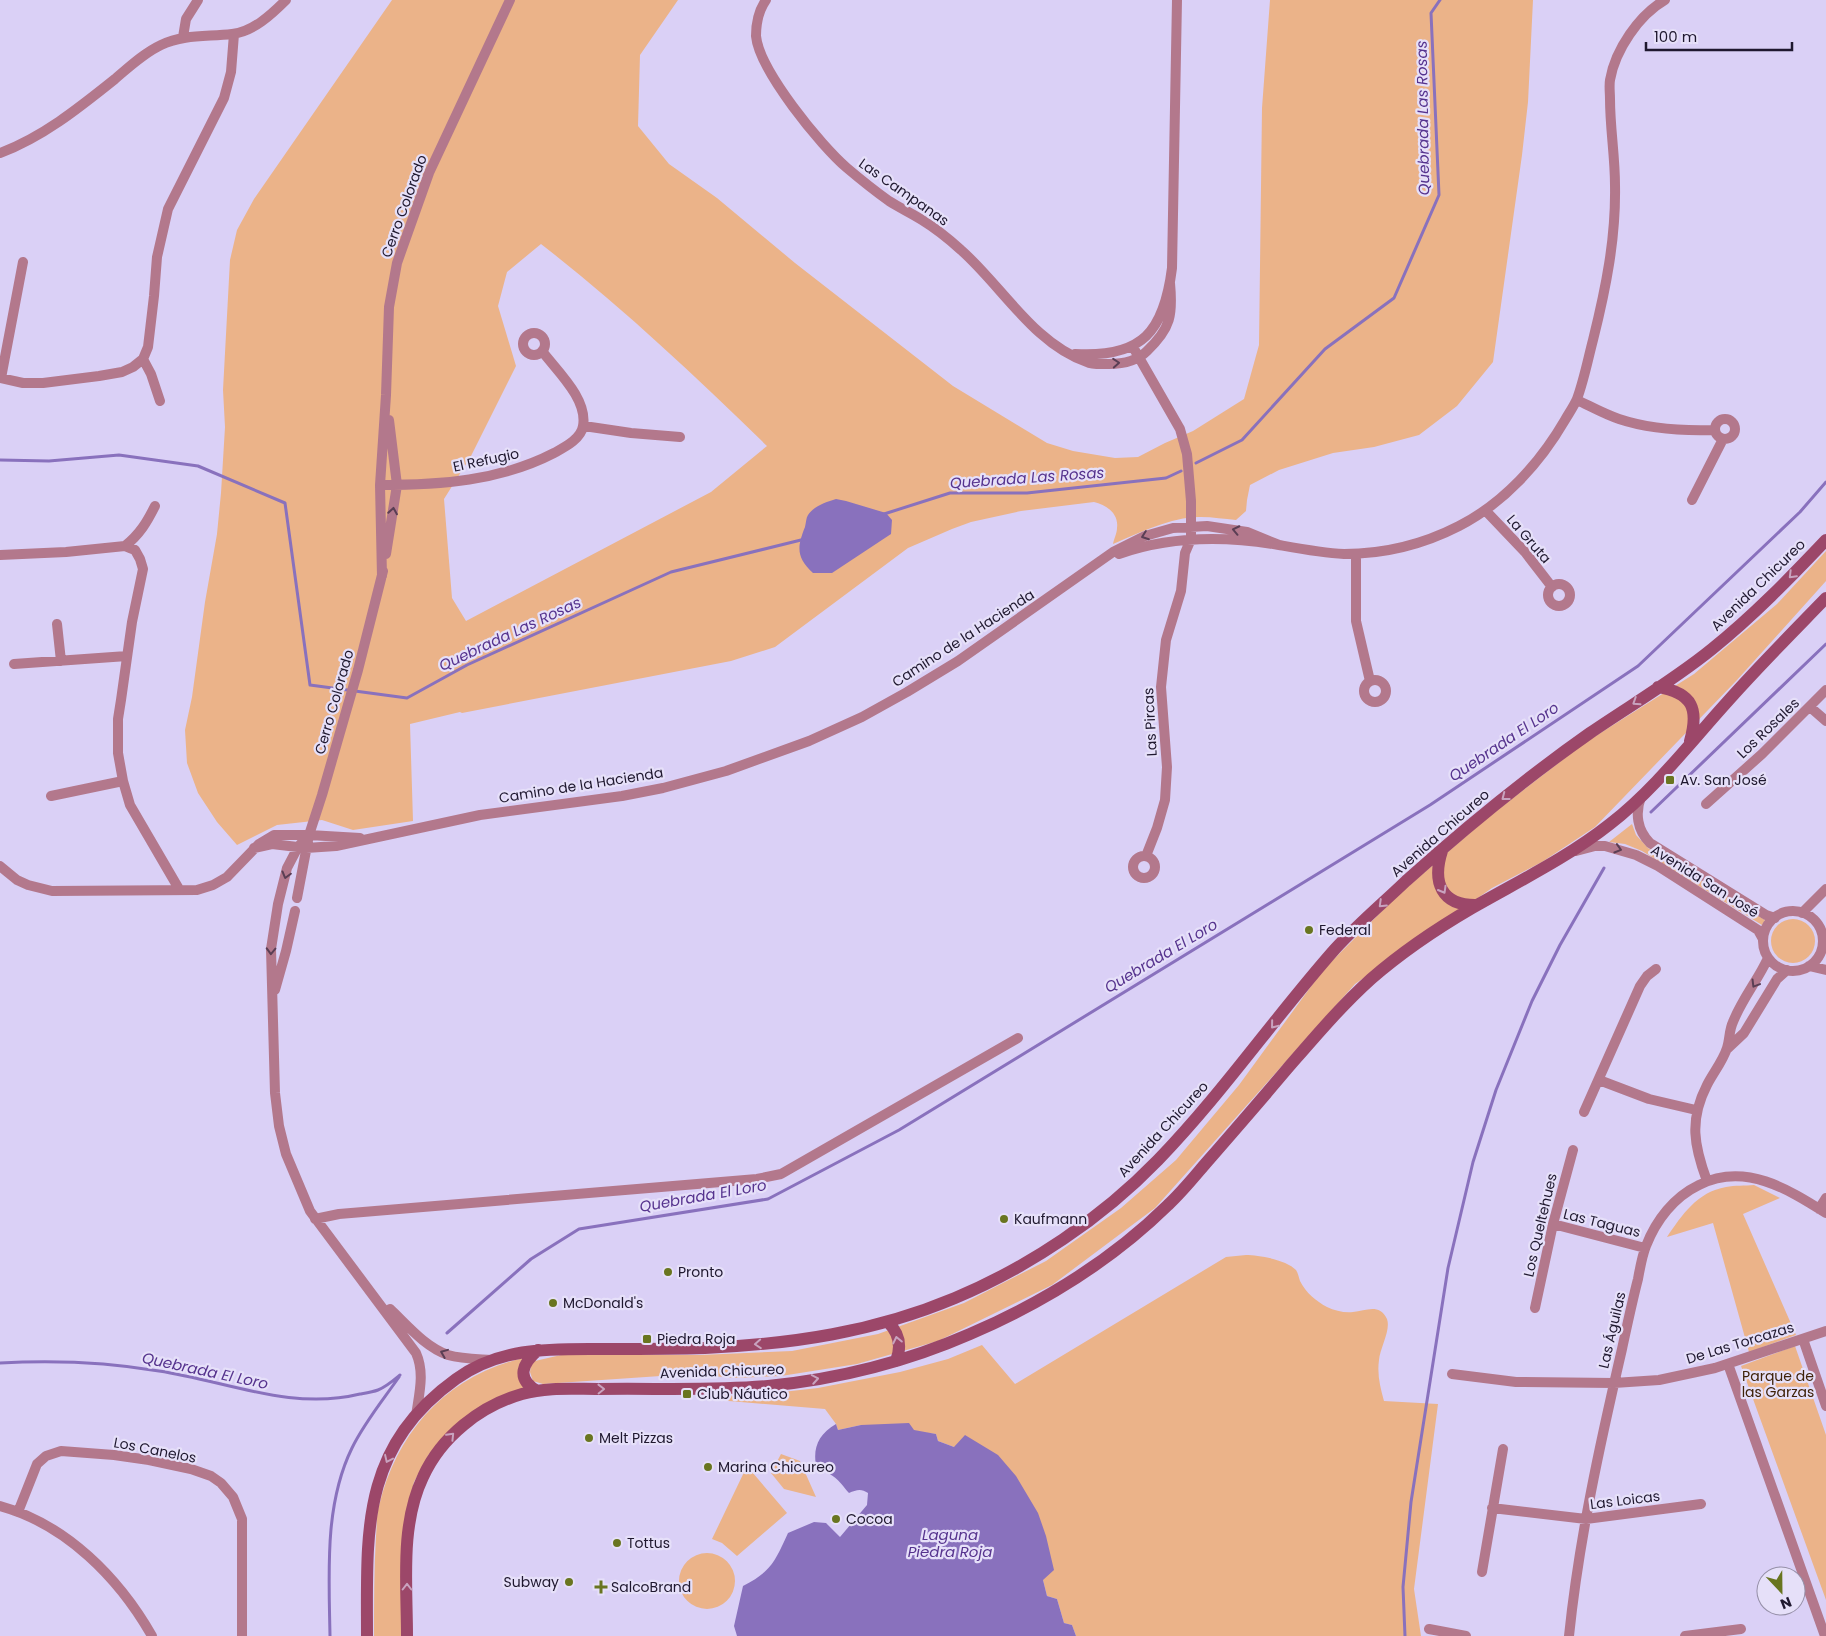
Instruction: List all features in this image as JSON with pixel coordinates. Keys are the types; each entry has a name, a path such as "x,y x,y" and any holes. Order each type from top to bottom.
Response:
{"main road":[{"name":"Avenida Chicureo","path":"367,1636 368,1542 374,1496 382,1471 393,1448 416,1416 453,1381 492,1360 517,1352 538,1350 709,1348 799,1341 832,1336 888,1322 954,1298 996,1278 1070,1233 1118,1198 1157,1162 1191,1125 1337,947 1408,880 1499,801 1534,774 1588,734 1695,662 1736,628 1826,540"},
{"name":"Avenida Chicureo","path":"407,1636 408,1532 414,1500 423,1476 443,1445 470,1420 502,1402 537,1391 718,1389 768,1386 830,1377 896,1361 965,1336 1018,1312 1072,1280 1123,1244 1171,1203 1337,1011 1379,973 1411,948 1477,905 1570,853 1614,821 1641,797 1749,678 1826,598"},
{"path":"1658,687 1681,694 1692,705 1695,723 1689,746"},
{"path":"1442,851 1438,873 1442,890 1454,902 1477,905"},
{"path":"888,1322 898,1339 899,1350 896,1361"},
{"path":"537,1391 527,1383 523,1372 526,1362 538,1350"}],"street":[{"path":"183,38 186,19 198,0"},
{"path":"0,153 37,136 86,102 160,45 183,38 234,34 252,27 286,0"},
{"name":"Cerro Colorado","path":"492,37 503,0"},
{"name":"Cerro Colorado","path":"382,576 380,485 389,307 397,263 429,173 510,0"},
{"name":"Las Campanas","path":"766,0 757,19 756,37 763,58 811,131 846,167 888,200 923,220 961,250 1030,324 1069,354 1088,363 1120,364 1140,358 1159,340 1168,325 1172,306 1170,283 1174,212 1177,0"},
{"name":"Camino de la Hacienda","path":"1104,559 1159,543 1190,539 1279,545 1306,551 1356,554 1400,548 1438,536 1461,525 1485,510 1517,483 1542,456 1576,400 1606,290 1614,231 1615,184 1609,80 1619,52 1632,29 1659,1"},
{"path":"23,262 0,378 23,383 43,383 99,376 122,372 133,367 143,359 148,347 157,257 168,209 224,98 231,72 234,34"},
{"name":"Las Campanas","path":"1069,354 1113,354 1133,347 1151,331 1164,311 1170,283"},
{"path":"1133,347 1180,429 1187,454 1191,526"},
{"path":"542,351 579,398 584,426 631,433 680,437"},
{"path":"143,359 151,374 160,401"},
{"name":"Cerro Colorado","path":"386,396 397,485 382,576 358,670 309,835 287,868 271,948 272,998 275,1093 279,1126 286,1154 304,1200 315,1219 413,1347 418,1358 422,1376 416,1416"},
{"path":"1576,400 1619,419 1655,427 1686,431 1714,430"},
{"path":"1721,419 1728,419 1734,424 1735,433 1729,438 1723,439 1718,437 1714,430 1721,419"},
{"name":"El Refugio","path":"380,485 470,480 495,476 533,464 571,443 584,426"},
{"path":"1692,500 1723,439"},
{"path":"125,546 136,538 144,528 155,506"},
{"name":"La Gruta","path":"1485,510 1526,552 1552,587"},
{"name":"Camino de la Hacienda","path":"254,848 272,844 302,847 336,846 480,815 614,797 663,788 726,771 782,752 862,717 930,679 1104,559 1124,546 1145,536 1173,528 1191,526 1235,530 1262,537 1279,545"},
{"name":"Las Pircas","path":"1146,856 1165,800 1167,767 1160,687 1166,640 1181,591 1185,553 1190,539 1191,526"},
{"path":"0,555 66,552 125,546 135,550 143,569 118,719 118,753 130,805 141,827 179,889"},
{"path":"1356,554 1356,621 1370,681"},
{"path":"57,624 61,661"},
{"path":"14,664 127,656"},
{"name":"Los Rosales","path":"1706,804 1826,690"},
{"path":"1810,707 1826,720"},
{"path":"51,796 123,781"},
{"name":"Avenida San José","path":"1641,797 1638,821 1648,841 1766,915 1775,918"},
{"name":"Camino de la Hacienda","path":"0,866 17,880 52,891 196,890 213,885 227,876 254,848 274,835 309,835 366,839"},
{"name":"Avenida San José","path":"1570,853 1600,846 1636,855 1658,866 1758,930 1763,939"},
{"name":"Cerro Colorado","path":"297,898 302,847"},
{"path":"1802,913 1826,889"},
{"name":"Cerro Colorado","path":"272,998 284,959 295,911"},
{"path":"1790,912 1802,913 1823,927 1824,948 1809,966 1799,970 1787,970 1774,964 1768,958 1763,939 1766,929 1775,918 1790,912"},
{"path":"275,922 292,923"},
{"path":"1707,1181 1697,1147 1695,1132 1696,1110 1727,1048 1730,1030 1736,1015 1761,974 1768,958"},
{"path":"1809,966 1826,970"},
{"path":"1584,1112 1640,986 1644,979 1656,969"},
{"path":"1727,1048 1744,1033 1777,979 1787,970"},
{"path":"315,1219 340,1214 757,1180 780,1174 1018,1038"},
{"path":"1599,1080 1649,1099 1696,1110"},
{"name":"Los Queltehues","path":"1535,1308 1553,1224 1573,1150"},
{"name":"Las Águilas","path":"1568,1636 1586,1518 1614,1383 1645,1248 1658,1222 1671,1205 1685,1193 1707,1181 1736,1176 1758,1179 1784,1188 1823,1211"},
{"path":"1823,1211 1826,1198"},
{"name":"Las Taguas","path":"1553,1224 1645,1248"},
{"name":"Cerro Colorado","path":"372,1293 436,1349 456,1357 492,1360"},
{"name":"De Las Torcazas","path":"1452,1374 1516,1382 1614,1383 1659,1380 1728,1364 1826,1331"},
{"path":"1803,1339 1826,1406"},
{"path":"1728,1364 1825,1636"},
{"path":"1482,1572 1503,1449"},
{"name":"Los Canelos","path":"18,1512 37,1464 46,1456 61,1451 149,1460 183,1467 210,1476 221,1483 233,1497 242,1519 242,1636"},
{"name":"Las Loicas","path":"1492,1508 1586,1518 1701,1504"},
{"path":"0,1506 18,1512 61,1535 98,1565 122,1590 152,1636"},
{"path":"1429,1629 1466,1636"},
{"path":"1685,1636 1741,1629"}],"green space":[{"path":"392,0 678,0 640,55 638,126 669,164 717,198 795,263 953,386 1047,443 1073,451 1115,458 1138,457 1193,431 1244,399 1259,345 1262,108 1270,0 1533,0 1528,102 1493,362 1457,406 1419,435 1374,447 1333,453 1279,470 1250,485 1246,511 1236,520 1201,517 1180,519 1113,544 1117,530 1116,518 1111,510 1094,502 1021,511 971,522 908,548 775,647 731,661 460,712 410,724 413,821 353,830 322,820 277,825 237,845 217,822 198,793 187,763 185,730 192,697 205,602 217,534 221,493 225,427 223,390 230,260 237,230 254,199","holes":["541,244 657,342 767,446 711,492 466,621 452,598 444,499 471,456 516,366 498,306 507,272"]},
{"path":"1826,551 1826,581 1737,680 1595,827 1542,862 1492,888 1355,984 1155,1208 1052,1285 938,1341 857,1364 781,1376 734,1378 690,1374 543,1384 533,1381 530,1372 531,1365 535,1361 561,1355 700,1355 792,1351 878,1334 964,1303 1046,1261 1121,1208 1176,1160 1239,1085 1323,970 1396,897 1486,819 1583,744 1694,674 1777,604"},
{"path":"1632,824 1636,835 1648,848 1765,920 1762,925 1642,851 1625,844 1609,842"},
{"path":"1797,919 1809,925 1814,932 1814,950 1809,957 1802,962 1789,963 1781,960 1774,953 1771,937 1774,929 1781,922"},
{"path":"1754,1185 1780,1198 1743,1214 1796,1335 1749,1352 1713,1223 1667,1237 1691,1206 1707,1194 1726,1187"},
{"path":"1246,1255 1273,1259 1292,1266 1308,1293 1330,1308 1347,1312 1376,1309 1384,1314 1387,1319 1388,1328 1378,1365 1384,1401 1438,1404 1414,1589 1421,1636 1076,1636 1072,1625 1064,1623 1057,1599 1047,1596 1043,1580 954,1447 938,1441 936,1434 861,1425 838,1430 825,1409 717,1400 717,1392 737,1397 818,1388 900,1372 948,1359 982,1345 1015,1384 1226,1257"},
{"name":"Parque de las Garzas","path":"1795,1346 1826,1435 1826,1600 1741,1366"},
{"path":"523,1358 523,1388 429,1454 414,1482 405,1520 402,1636 374,1636 374,1574 377,1513 387,1479 398,1454 412,1431 429,1411 449,1393 471,1378 496,1366"},
{"path":"781,1454 800,1461 816,1497 784,1489 771,1473"},
{"path":"747,1466 787,1513 737,1556 722,1543 712,1539"},
{"path":"701,1553 713,1553 723,1557 731,1565 735,1581 731,1597 723,1605 713,1609 701,1609 691,1605 683,1597 679,1587 679,1575 683,1565 691,1557"}],"water":[{"path":"836,499 886,513 892,520 891,534 832,573 813,573 801,557 800,540 808,515 824,503"},
{"name":"Laguna Piedra Roja","path":"909,1423 914,1430 936,1434 938,1441 954,1447 965,1435 998,1455 1016,1476 1038,1513 1046,1536 1054,1570 1043,1580 1047,1596 1057,1599 1064,1623 1072,1625 1076,1636 737,1636 734,1626 743,1586 767,1570 780,1551 788,1533 814,1522 826,1523 840,1537 867,1505 868,1493 858,1490 849,1493 832,1475 817,1470 816,1450 824,1433 836,1424 838,1430 861,1425"}],"waterway":[{"name":"Quebrada Las Rosas","path":"1196,463 1242,440 1325,349 1394,298 1439,195 1431,13 1440,0"},
{"name":"Quebrada Las Rosas","path":"0,460 49,461 119,455 198,466 285,503 310,685 407,698 467,665 671,572 801,540"},
{"name":"Quebrada Las Rosas","path":"884,514 950,493 1027,493 1166,478 1181,471"},
{"name":"Quebrada El Loro","path":"447,1333 531,1259 579,1229 768,1199 899,1130 1430,805 1638,666 1800,512 1826,482"},
{"path":"1651,812 1826,644"},
{"path":"1405,1636 1403,1587 1411,1502 1448,1268 1473,1162 1496,1090 1532,1001 1560,945 1604,868"},
{"name":"Quebrada El Loro","path":"0,1363 60,1362 119,1366 159,1371 259,1393 309,1399 334,1398 374,1391 384,1387 400,1375"},
{"path":"330,1636 330,1540 332,1516 343,1470 357,1439 399,1377"}],"place":[{"name":"Av. San José","path":"1670,780"},
{"name":"Federal","path":"1309,930"},
{"name":"Kaufmann","path":"1004,1219"},
{"name":"Pronto","path":"668,1272"},
{"name":"McDonald's","path":"553,1303"},
{"name":"Piedra Roja","path":"647,1339"},
{"name":"Club Náutico","path":"687,1394"},
{"name":"Melt Pizzas","path":"589,1438"},
{"name":"Marina Chicureo","path":"708,1467"},
{"name":"Cocoa","path":"836,1519"},
{"name":"Tottus","path":"617,1543"},
{"name":"Subway","path":"569,1582"},
{"name":"SalcoBrand","path":"601,1587"}]}
